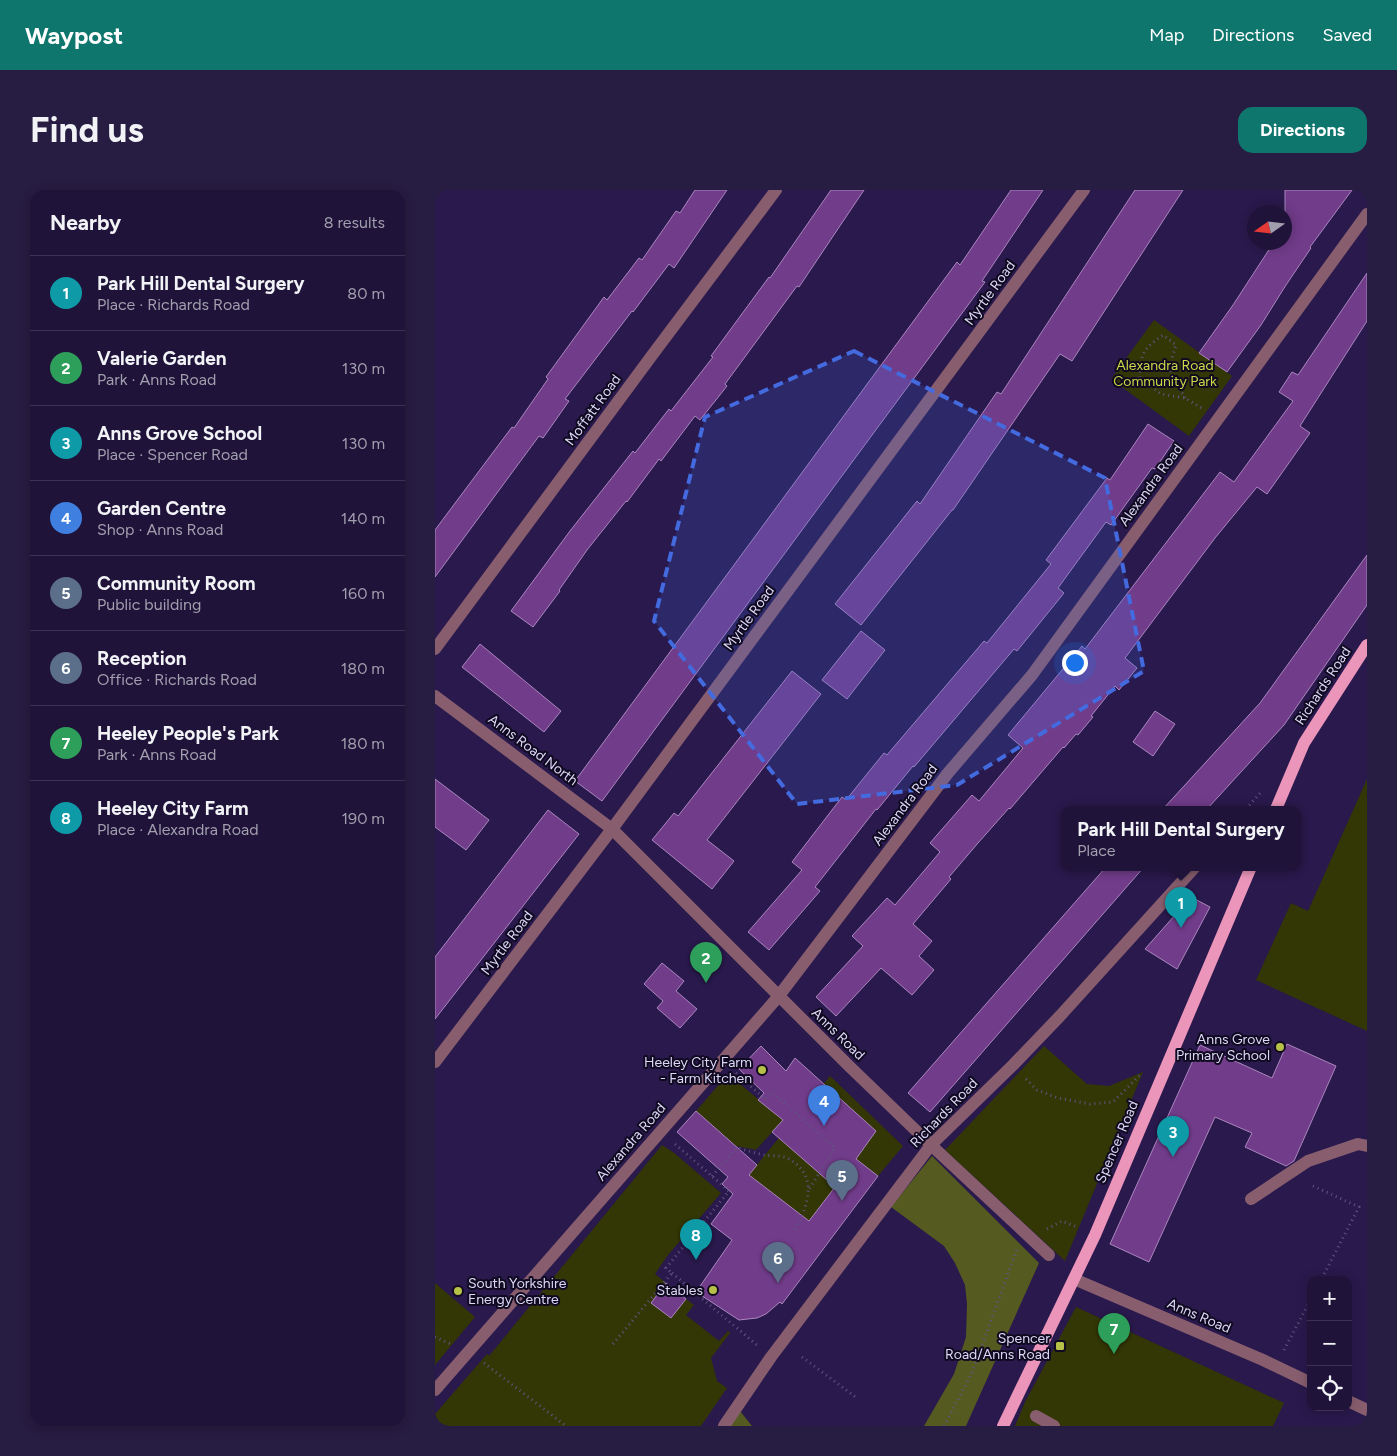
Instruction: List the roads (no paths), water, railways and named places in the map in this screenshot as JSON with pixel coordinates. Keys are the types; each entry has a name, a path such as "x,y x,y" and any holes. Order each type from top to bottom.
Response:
{"main road":[{"name":"Richards Road","path":"1276,806 1304,743 1367,645"},
{"name":"Spencer Road","path":"1003,1426 1095,1235 1249,871"}],"street":[{"name":"Moffatt Road","path":"435,649 776,190"},
{"name":"Myrtle Road","path":"435,1062 612,829 1084,190"},
{"name":"Alexandra Road","path":"435,1390 778,997 948,773 1032,674 1367,214"},
{"name":"Anns Road North","path":"435,696 612,829"},
{"name":"Anns Road","path":"612,829 778,997 931,1145 1049,1255"},
{"name":"Richards Road","path":"724,1426 771,1357 931,1145 1013,1065 1104,969 1191,871"},
{"path":"1251,1199 1308,1161 1358,1144 1367,1146"},
{"name":"Anns Road","path":"1073,1279 1307,1380"},
{"path":"1352,1403 1367,1410"},
{"path":"1036,1416 1054,1426"}],"place":[{"name":"Park Hill Dental Surgery","path":"1181,928"},
{"name":"Valerie Garden","path":"706,983"},
{"name":"Anns Grove Primary School","path":"1280,1047"},
{"name":"Heeley City Farm - Farm Kitchen","path":"762,1070"},
{"name":"Garden Centre","path":"824,1126"},
{"name":"Anns Grove School","path":"1173,1157"},
{"name":"Community Room","path":"842,1201"},
{"name":"Heeley City Farm","path":"696,1260"},
{"name":"Reception","path":"778,1283"},
{"name":"Stables","path":"713,1290"},
{"name":"South Yorkshire Energy Centre","path":"458,1291"},
{"name":"Spencer Road/Anns Road","path":"1060,1346"},
{"name":"Heeley People's Park","path":"1114,1354"}],"park label":[{"name":"Alexandra Road Community Park","path":"1165,374"}]}
